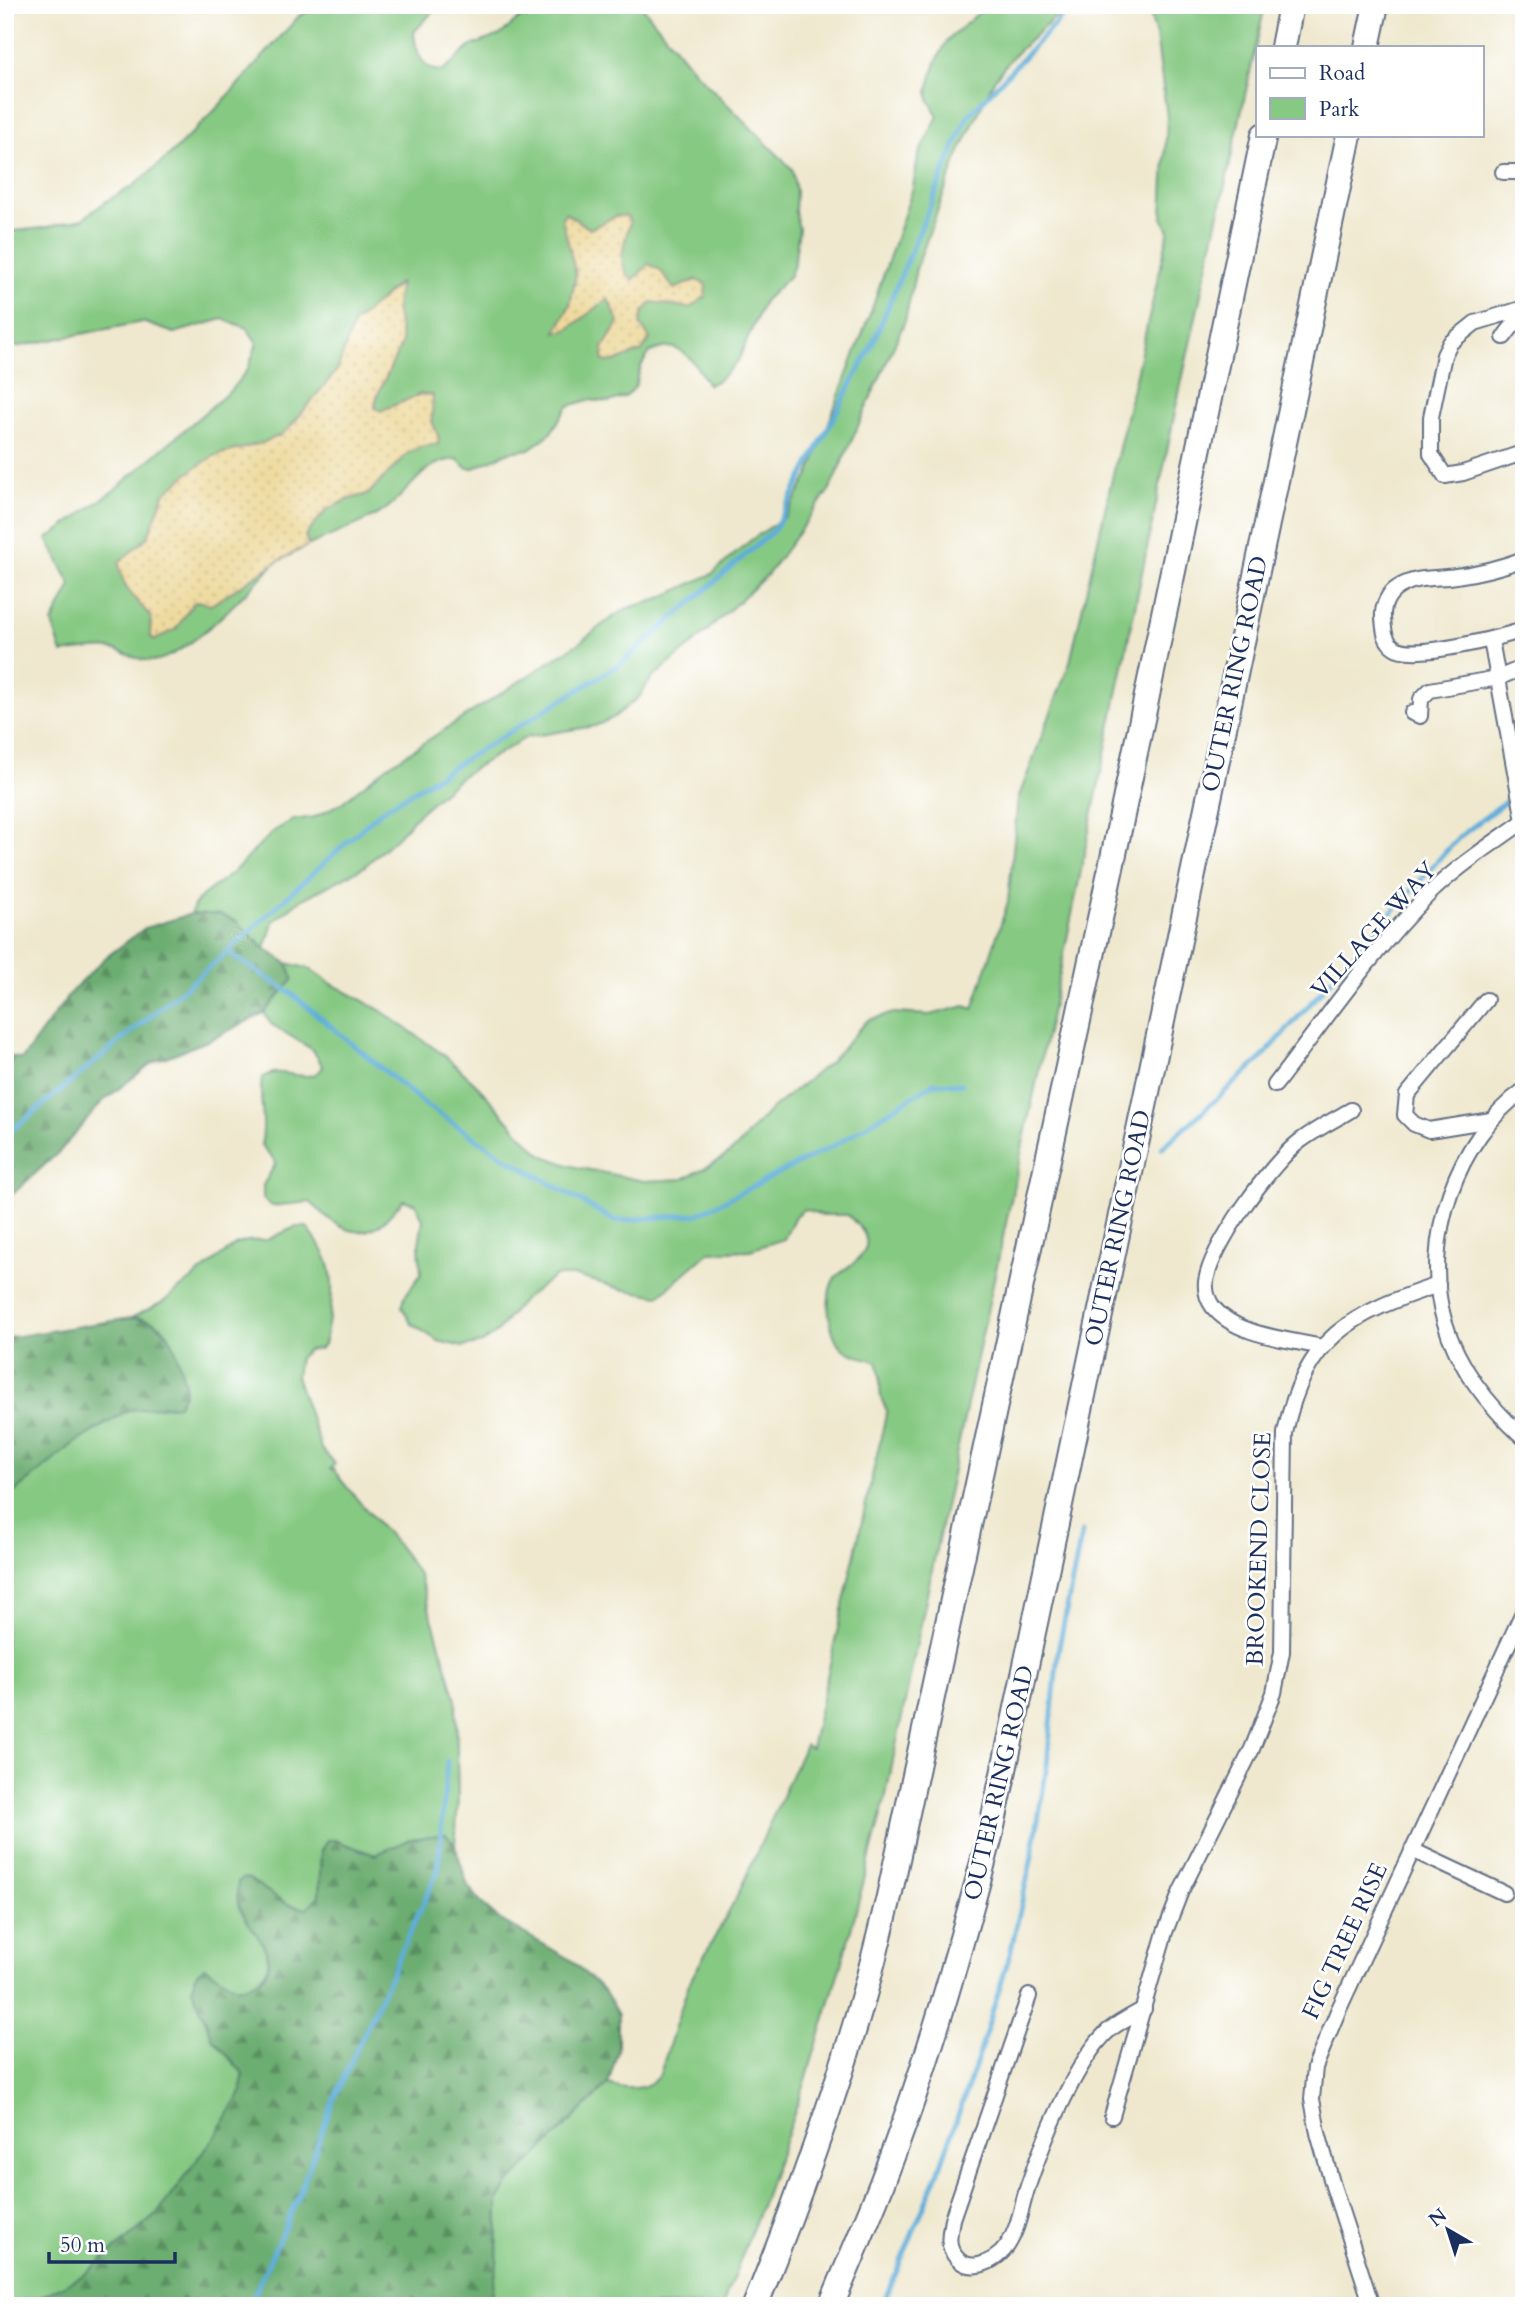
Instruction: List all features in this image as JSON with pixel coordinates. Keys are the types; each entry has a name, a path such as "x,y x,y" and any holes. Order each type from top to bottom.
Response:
{"highway":[{"path":"1283,46 1292,5"},
{"path":"1367,46 1376,5"},
{"path":"755,2306 831,2103 858,2018 888,1900 1106,891 1264,136"},
{"name":"OUTER RING ROAD","path":"831,2306 882,2182 912,2098 965,1930 990,1836 1349,136"}],"street":[{"path":"1503,172 1524,172"},
{"path":"1504,337 1523,313"},
{"path":"1522,453 1445,476 1431,454 1431,417 1439,373 1450,343 1475,323 1523,313"},
{"path":"1524,559 1458,576 1411,581 1397,587 1388,597 1383,610 1384,632 1388,641 1394,648 1405,652 1492,640 1524,630"},
{"path":"1492,640 1524,821"},
{"path":"1412,713 1420,716 1421,699 1430,690 1497,678 1524,667"},
{"name":"VILLAGE WAY","path":"1275,1085 1377,953 1431,893 1477,854 1524,821"},
{"path":"1486,1000 1407,1095 1405,1115 1414,1124 1429,1130 1491,1120"},
{"path":"1524,1090 1491,1120 1458,1171 1447,1203 1440,1237 1438,1285 1444,1319 1457,1354 1474,1385 1497,1413 1524,1438"},
{"path":"1322,1347 1240,1328 1215,1309 1207,1298 1206,1282 1215,1255 1277,1163 1300,1141 1351,1110"},
{"name":"BROOKEND CLOSE","path":"1112,2116 1166,1932 1181,1891 1252,1749 1273,1693 1282,1652 1284,1433 1299,1381 1322,1347 1344,1327 1371,1309 1438,1285"},
{"name":"FIG TREE RISE","path":"1372,2306 1318,2133 1312,2099 1315,2067 1326,2036 1524,1610"},
{"path":"1412,1850 1504,1893"},
{"path":"1029,1996 952,2219 949,2242 953,2253 970,2266 982,2266 996,2259 1008,2245 1019,2223 1029,2185 1044,2147 1088,2053 1106,2032 1144,2009"}],"green space":[{"path":"439,5 414,32 421,59 430,68 443,71 471,46 500,35 535,5 641,5 695,72 792,169 799,229 794,265 789,277 764,301 738,361 720,379 708,385 687,355 674,348 667,347 650,352 641,366 635,387 627,396 609,402 588,400 568,406 550,434 529,449 509,452 474,468 467,468 457,459 434,465 383,511 309,545 305,536 326,510 368,494 408,453 439,438 421,394 381,411 375,408 377,396 402,343 396,307 398,284 353,324 338,369 291,426 281,435 262,443 214,456 164,494 148,537 119,562 125,586 151,617 150,636 176,629 193,603 199,601 211,605 275,563 200,635 167,657 148,661 105,649 62,653 52,623 71,585 47,539 113,491 231,390 248,369 257,343 247,328 223,319 174,333 142,322 5,349 5,232 43,228 82,219 132,187 169,156 219,106 299,16 316,7","holes":["566,213 590,229 616,216 630,222 622,260 623,267 632,280 660,270 674,289 695,280 689,308 652,301 643,312 640,324 650,339 641,352 632,354 603,348 619,322 608,299 567,330 556,331 570,305 576,275"]},
{"path":"987,5 1076,5 1054,18 1013,56 994,80 957,158 916,269 905,321 830,489 768,574 651,679 639,697 613,718 595,726 527,737 463,775 421,811 364,867 299,901 273,922 265,949 233,920 217,915 191,914 194,905 203,895 232,873 274,831 293,820 315,817 340,804 388,766 579,643 611,618 628,608 656,600 712,574 751,540 785,517 809,475 874,303 913,188 918,156 938,116 929,100 928,90 936,62 947,41"},
{"path":"1147,5 1265,5 1176,407 885,1800 848,1941 806,2080 722,2306 490,2306 497,2264 498,2201 507,2185 608,2084 622,2088 643,2087 660,2074 689,1983 735,1901 805,1745 811,1748 887,1410 881,1397 877,1362 842,1348 833,1333 829,1313 829,1292 832,1284 864,1251 866,1237 848,1215 822,1215 804,1209 795,1216 784,1239 750,1250 709,1252 659,1296 576,1276 555,1276 522,1301 497,1332 482,1343 463,1347 438,1341 411,1323 402,1307 405,1296 421,1274 419,1244 423,1220 416,1204 403,1200 378,1226 356,1231 339,1226 310,1202 272,1206 263,1199 263,1185 275,1165 274,1159 261,1145 262,1078 272,1073 313,1075 323,1067 313,1050 271,1024 264,1013 293,979 287,963 310,969 380,1010 444,1055 475,1083 544,1156 571,1166 644,1181 683,1179 720,1160 738,1146 768,1112 831,1061 868,1020 894,1013 930,1015 965,1006 973,1009 1008,902 1018,799 1070,662 1169,230 1162,218 1167,117 1156,35"},
{"path":"191,914 219,914 236,921 265,949 287,963 293,979 264,1013 210,1040 153,1062 102,1102 60,1151 5,1201 5,1055 22,1059 71,992 105,958 145,928"},
{"path":"295,1227 307,1227 324,1252 332,1282 324,1345 319,1349 308,1350 299,1358 296,1376 321,1448 335,1464 330,1469 334,1470 390,1536 420,1578 456,1699 458,1800 455,1845 446,1834 411,1839 375,1855 334,1840 321,1851 319,1896 306,1909 287,1904 249,1879 239,1907 262,1942 268,1964 265,1973 255,1981 238,1988 213,2039 242,2072 242,2091 215,2137 156,2215 84,2275 31,2302 5,2306 5,1500 73,1444 129,1410 178,1404 176,1360 169,1335 148,1320 131,1318 163,1302 235,1245 267,1240"},
{"path":"131,1318 145,1319 156,1324 170,1339 185,1384 185,1391 178,1405 128,1410 73,1444 5,1500 5,1338"},
{"path":"446,1834 455,1845 468,1886 486,1908 499,1919 571,1960 605,1992 618,2015 618,2050 608,2084 507,2185 498,2201 497,2264 490,2306 5,2306 31,2302 84,2275 156,2215 215,2137 242,2091 242,2072 213,2039 192,1989 195,1977 204,1967 238,1988 256,1981 265,1973 269,1964 262,1943 240,1909 237,1899 238,1882 243,1878 249,1879 287,1904 306,1909 319,1896 321,1851 327,1840 375,1855 411,1839"}],"sand":[{"path":"565,213 590,229 616,216 627,216 630,222 622,260 627,274 633,280 649,264 660,270 674,289 696,280 706,284 705,297 689,308 652,302 643,312 640,324 650,339 641,352 619,360 603,361 603,348 619,322 608,299 567,330 556,332 570,305 576,275 562,218"},
{"path":"400,283 396,307 402,343 377,396 375,408 381,411 421,394 433,395 432,421 439,438 438,444 420,447 408,453 368,494 326,510 305,536 309,545 275,563 211,605 199,601 193,603 176,629 154,640 150,636 151,617 126,585 119,562 148,537 164,494 192,470 214,456 281,435 338,369 353,324"}],"waterway":[{"path":"5,1136 216,962 381,811 622,663 775,529 873,343 967,117 1073,5"},
{"path":"1162,1148 1260,1060 1458,838 1518,792"},
{"path":"227,952 292,994 427,1106 503,1156 615,1221 698,1214 837,1144 934,1083 962,1084"},
{"path":"882,2306 938,2173 1010,1954 1032,1857 1047,1765 1058,1652 1082,1532"},
{"path":"249,2306 298,2197 334,2099 438,1871 447,1761"}]}
